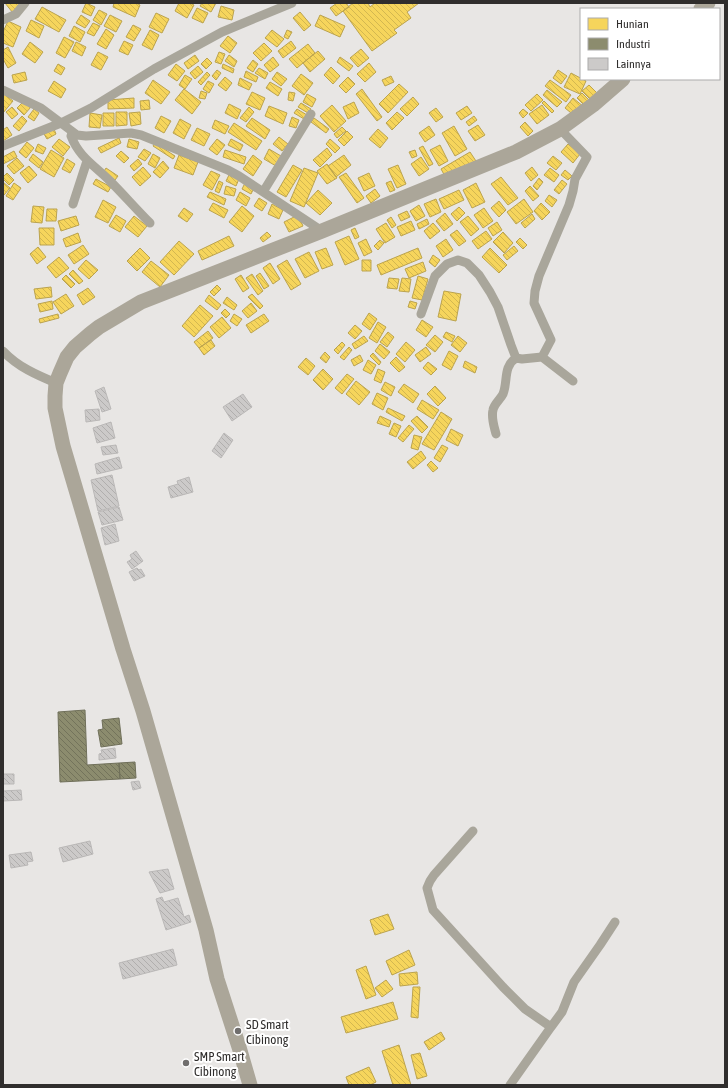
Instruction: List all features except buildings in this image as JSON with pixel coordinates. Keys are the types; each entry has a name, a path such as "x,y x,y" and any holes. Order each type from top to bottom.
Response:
{"main road":[{"path":"250,1085 217,979 206,930 143,711 123,649 63,446 55,408 54,396 56,384 67,357 75,347 99,327 141,302 322,231 516,152 560,129 593,105 622,80"}],"street":[{"path":"3,20 16,14 25,3"},
{"path":"3,146 61,123 91,108 154,69 222,32 292,3"},
{"path":"3,90 41,108 77,135 131,133 141,135 228,170 322,231"},
{"path":"263,192 311,114"},
{"path":"542,357 551,340 534,302 535,291 539,276 568,205 575,179 587,157 560,129"},
{"path":"72,132 71,136 73,141 88,161 108,179 150,223"},
{"path":"73,204 88,161"},
{"path":"421,314 435,276 447,264 458,260 467,263 479,275 498,307 516,358"},
{"path":"3,351 17,364 56,384"},
{"path":"496,434 492,419 493,409 503,394 508,367 516,358 522,359 542,357 573,381"},
{"path":"473,831 430,881 427,888 432,910 525,1009 551,1027"},
{"path":"510,1085 562,1012 574,982 615,922"}],"place":[{"name":"SD Smart Cibinong","path":"238,1031"},
{"name":"SMP Smart Cibinong","path":"186,1063"}]}
